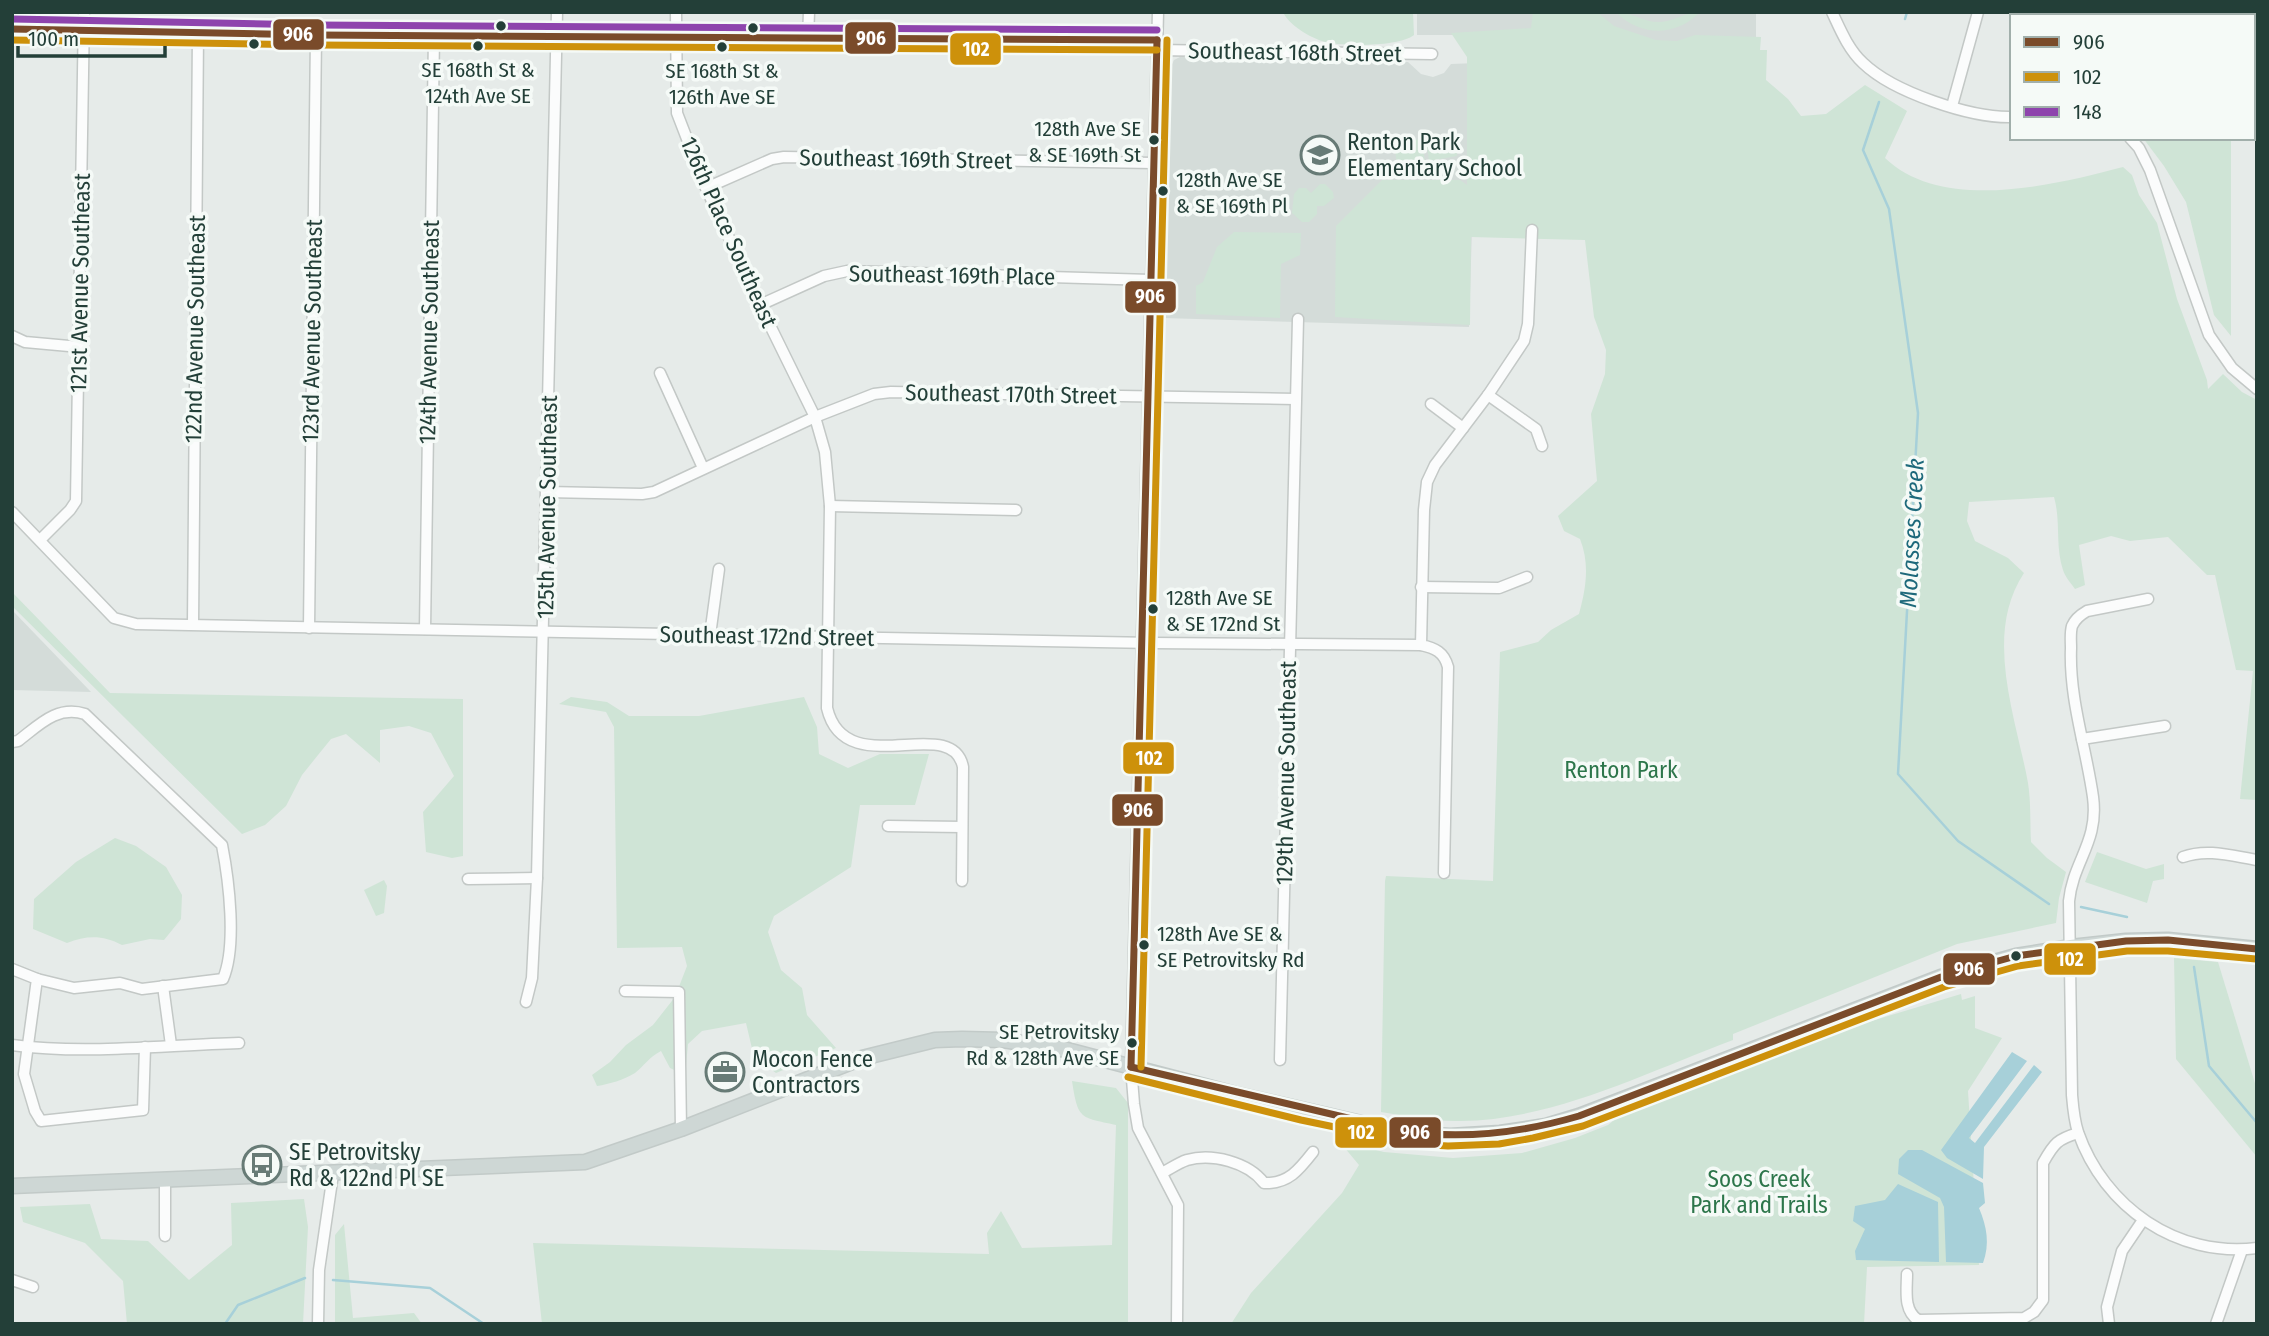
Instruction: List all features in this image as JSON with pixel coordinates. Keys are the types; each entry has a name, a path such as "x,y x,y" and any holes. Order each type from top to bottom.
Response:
{"main road":[{"path":"12,1186 576,1163 618,1152 681,1129 862,1058 936,1040 1013,1041 1067,1050 1235,1094 1404,1133 1450,1136 1500,1133 1546,1126 1579,1116 1941,976 2016,956 2126,941 2168,940 2257,949"}],"street":[{"name":"121st Avenue Southeast","path":"40,540 76,501 84,12"},
{"name":"125th Avenue Southeast","path":"526,1002 532,978 537,878 557,12"},
{"name":"126th Place Southeast","path":"676,12 677,113 706,188 815,417 827,461 830,506 827,708 830,721 849,741 861,745 939,745 956,752 963,767 962,881"},
{"path":"808,38 809,12"},
{"path":"1158,12 1132,1067 1138,1128 1175,1196 1179,1214 1177,1324"},
{"path":"1832,12 1845,40 1861,62 1903,91 1980,115 2010,117"},
{"path":"1952,106 1978,12"},
{"name":"Southeast 168th Street","path":"12,29 316,35 808,38 1432,54"},
{"name":"122nd Avenue Southeast","path":"192,624 198,33"},
{"name":"123rd Avenue Southeast","path":"309,628 316,35"},
{"name":"124th Avenue Southeast","path":"425,629 434,36"},
{"path":"2132,140 2150,170 2209,335 2223,358 2253,386 2257,373"},
{"name":"Southeast 169th Street","path":"706,188 784,156 1154,163"},
{"path":"1444,873 1448,667 1446,659 1435,648 1421,645 1421,587 1427,482 1434,465 1488,395 1524,341 1528,324 1532,230"},
{"name":"Southeast 169th Place","path":"760,305 824,276 847,271 1151,280"},
{"name":"129th Avenue Southeast","path":"1280,1060 1298,319"},
{"path":"12,336 25,342 80,347"},
{"path":"660,373 703,468"},
{"name":"Southeast 170th Street","path":"547,492 654,492 815,417 874,394 891,392 1296,399"},
{"path":"1488,395 1536,429 1542,446"},
{"path":"1431,404 1463,428"},
{"path":"830,506 1016,510"},
{"path":"12,512 40,540"},
{"name":"Southeast 172nd Street","path":"40,540 114,618 136,624 1143,643 1421,645"},
{"path":"710,635 719,569"},
{"path":"1421,587 1499,588 1527,577"},
{"path":"2148,599 2087,611 2079,615 2071,633 2071,685 2093,798 2095,822 2071,883 2071,1095 2078,1133 2099,1174 2122,1203 2143,1220 2193,1243 2242,1250 2257,1248"},
{"path":"12,742 18,741 59,712 73,710 85,714 222,845 230,937 230,964 223,979 142,989 120,984 74,988 12,970"},
{"path":"2082,739 2165,726"},
{"path":"888,826 962,827"},
{"path":"2183,858 2195,853 2210,852 2257,860"},
{"path":"468,879 537,878"},
{"path":"37,979 24,1074 35,1111 41,1121 143,1110 145,1046"},
{"path":"163,986 171,1045"},
{"path":"625,991 680,992 681,1129"},
{"path":"12,1045 86,1050 239,1044"},
{"path":"1907,1274 1907,1305 1917,1322 2024,1318 2034,1312 2043,1300 2043,1163 2051,1147 2061,1138 2078,1133"},
{"path":"1162,1173 1184,1161 1211,1158 1243,1166 1256,1173 1264,1183 1272,1183 1285,1180 1297,1172 1313,1152"},
{"path":"318,1324 319,1270 333,1174"},
{"path":"165,1180 165,1236"},
{"path":"2109,1324 2107,1307 2122,1251 2143,1220"},
{"path":"2216,1324 2242,1250"},
{"path":"12,1280 33,1287"}],"shaded area":[{"path":"1417,12 1756,12 1756,50 1467,35 1417,35"},
{"name":"Renton Park Elementary School","path":"1180,57 1408,62 1421,74 1433,77 1444,73 1451,64 1477,63 1469,327 1163,318 1168,73 1174,60"},
{"path":"12,610 91,692 12,690"}],"green space":[{"path":"1283,12 1413,12 1414,35 1383,44 1331,43 1300,30"},
{"name":"Renton Park","path":"1533,12 1597,12 1614,26 1656,40 1677,41 1695,35 1761,37 1760,50 1767,50 1766,80 1788,99 1801,116 1826,114 1865,85 1907,111 1885,158 1909,175 1937,185 1967,190 2033,187 2123,167 2132,175 2139,195 2157,223 2177,299 2208,389 2223,374 2242,392 2257,400 2257,800 2240,799 2253,671 2236,670 2215,575 2207,575 2168,537 2130,541 2111,536 2079,545 2085,585 2075,589 2065,575 2061,561 2054,497 1969,502 1967,521 1975,541 2008,558 2024,573 2012,597 2006,623 2006,676 2028,783 2031,842 2066,872 2056,923 1957,944 1733,1034 1733,1040 1600,1092 1496,1119 1441,1121 1381,1112 1386,876 1493,881 1500,652 1538,642 1551,630 1579,614 1586,576 1583,548 1580,539 1564,531 1558,516 1597,481 1591,414 1605,374 1606,350 1594,317 1585,240 1471,237 1470,325 1335,317 1336,226 1382,180 1460,180 1467,185 1467,57 1451,33 1531,28"},
{"path":"1616,12 1661,22 1700,12 1680,26 1658,31 1636,26"},
{"path":"2257,12 2257,35 2255,14 2058,14"},
{"path":"1454,134 1457,156 1429,161 1426,138"},
{"path":"1421,139 1425,161 1397,165 1394,143"},
{"path":"2144,140 2231,140 2231,336 2214,315 2186,202"},
{"path":"1320,184 1325,184 1333,192 1334,198 1324,206 1317,206 1317,214 1309,222 1302,222 1292,213 1294,194 1299,188 1306,188 1311,193"},
{"path":"1234,232 1301,233 1300,255 1281,264 1280,318 1196,314 1196,286 1203,282 1217,247"},
{"path":"12,592 110,693 463,699 463,856 452,858 426,852 423,812 454,776 431,733 409,726 380,730 380,763 346,734 331,739 302,775 286,806 265,825 242,834 12,606"},
{"path":"571,697 607,702 629,716 699,716 804,697 817,727 819,754 848,768 880,754 929,754 915,805 860,805 851,867 774,916 768,932 781,970 802,988 807,1015 836,1048 776,1073 754,1057 746,1023 702,1031 688,1044 685,1075 670,1068 661,1051 630,1075 597,1086 592,1075 653,1025 675,997 687,966 682,947 617,948 614,727 606,712 559,704"},
{"path":"115,838 136,846 166,867 182,895 181,919 164,940 150,939 122,945 95,937 67,943 33,929 34,899 76,862"},
{"path":"2097,852 2146,869 2164,864 2164,879 2153,881 2147,903 2085,882"},
{"path":"384,880 387,886 384,913 376,916 364,890"},
{"path":"2174,958 2218,962 2257,1090 2257,1157 2176,1059"},
{"name":"Soos Creek Park and Trails","path":"1961,994 1962,1000 1975,996 1975,1028 2002,1038 1968,1091 1979,1265 1867,1267 1864,1324 1231,1324 1251,1293 1342,1193 1359,1165 1339,1141 1384,1152 1453,1158 1522,1153 1575,1138 1608,1125 1656,1086"},
{"path":"1072,1081 1116,1088 1128,1103 1128,1324 542,1324 533,1243 989,1254 987,1233 1001,1211 1022,1248 1112,1245 1116,1125 1083,1115 1076,1103"},
{"path":"304,1199 308,1227 303,1324 127,1324 123,1281 85,1243 23,1222 20,1207 90,1204 101,1239 148,1241 189,1280 232,1245 231,1203"},
{"path":"344,1224 353,1318 414,1313 422,1324 335,1324 335,1235"}],"water":[{"path":"2012,1052 2027,1061 1969,1138 1975,1143 2034,1065 2042,1072 1984,1147 1983,1179 1947,1158 1941,1150"},
{"path":"1908,1150 1922,1150 1983,1183 1985,1203 1979,1208 1987,1235 1983,1263 1946,1262 1944,1207 1940,1198 1898,1174 1899,1159"},
{"path":"1898,1184 1938,1202 1939,1262 1856,1260 1855,1251 1865,1229 1853,1221 1855,1206 1885,1200"}],"waterway":[{"name":"Molasses Creek","path":"1905,19 1907,12"},
{"name":"Molasses Creek","path":"1879,102 1863,150 1889,209 1918,413 1898,774 1958,841 2049,904"},
{"name":"Molasses Creek","path":"2081,907 2127,917"},
{"name":"Molasses Creek","path":"2194,967 2209,1066 2257,1123"},
{"path":"225,1324 238,1305 305,1278"},
{"path":"333,1280 430,1288 484,1324"}],"transit line":[{"name":"148","path":"12,19 316,25 1157,30"},
{"name":"906","path":"12,29 316,35 1157,40"},
{"name":"102","path":"12,40 316,45 1157,50"},
{"name":"906","path":"1131,1067 1157,40"},
{"name":"102","path":"1141,1067 1167,40"},
{"name":"906","path":"1131,1067 1403,1131 1448,1135 1514,1131 1579,1116 1941,977 2016,956 2126,941 2168,940 2257,949"},
{"name":"102","path":"1128,1077 1301,1120 1416,1144 1499,1144 1583,1126 1944,987 2018,966 2127,951 2168,951 2256,959"}],"place":[{"name":"SE 168th St & 124th Ave SE","path":"478,46"},
{"name":"SE 168th St & 126th Ave SE","path":"722,47"},
{"name":"128th Ave SE & SE 169th St","path":"1154,140"},
{"name":"Renton Park Elementary School","path":"1320,155"},
{"name":"128th Ave SE & SE 169th Pl","path":"1163,191"},
{"name":"128th Ave SE & SE 172nd St","path":"1153,609"},
{"name":"128th Ave SE & SE Petrovitsky Rd","path":"1144,945"},
{"name":"SE Petrovitsky Rd & 128th Ave SE","path":"1132,1043"},
{"name":"Mocon Fence Contractors","path":"725,1072"},
{"name":"SE Petrovitsky Rd & 122nd Pl SE","path":"262,1165"}]}
